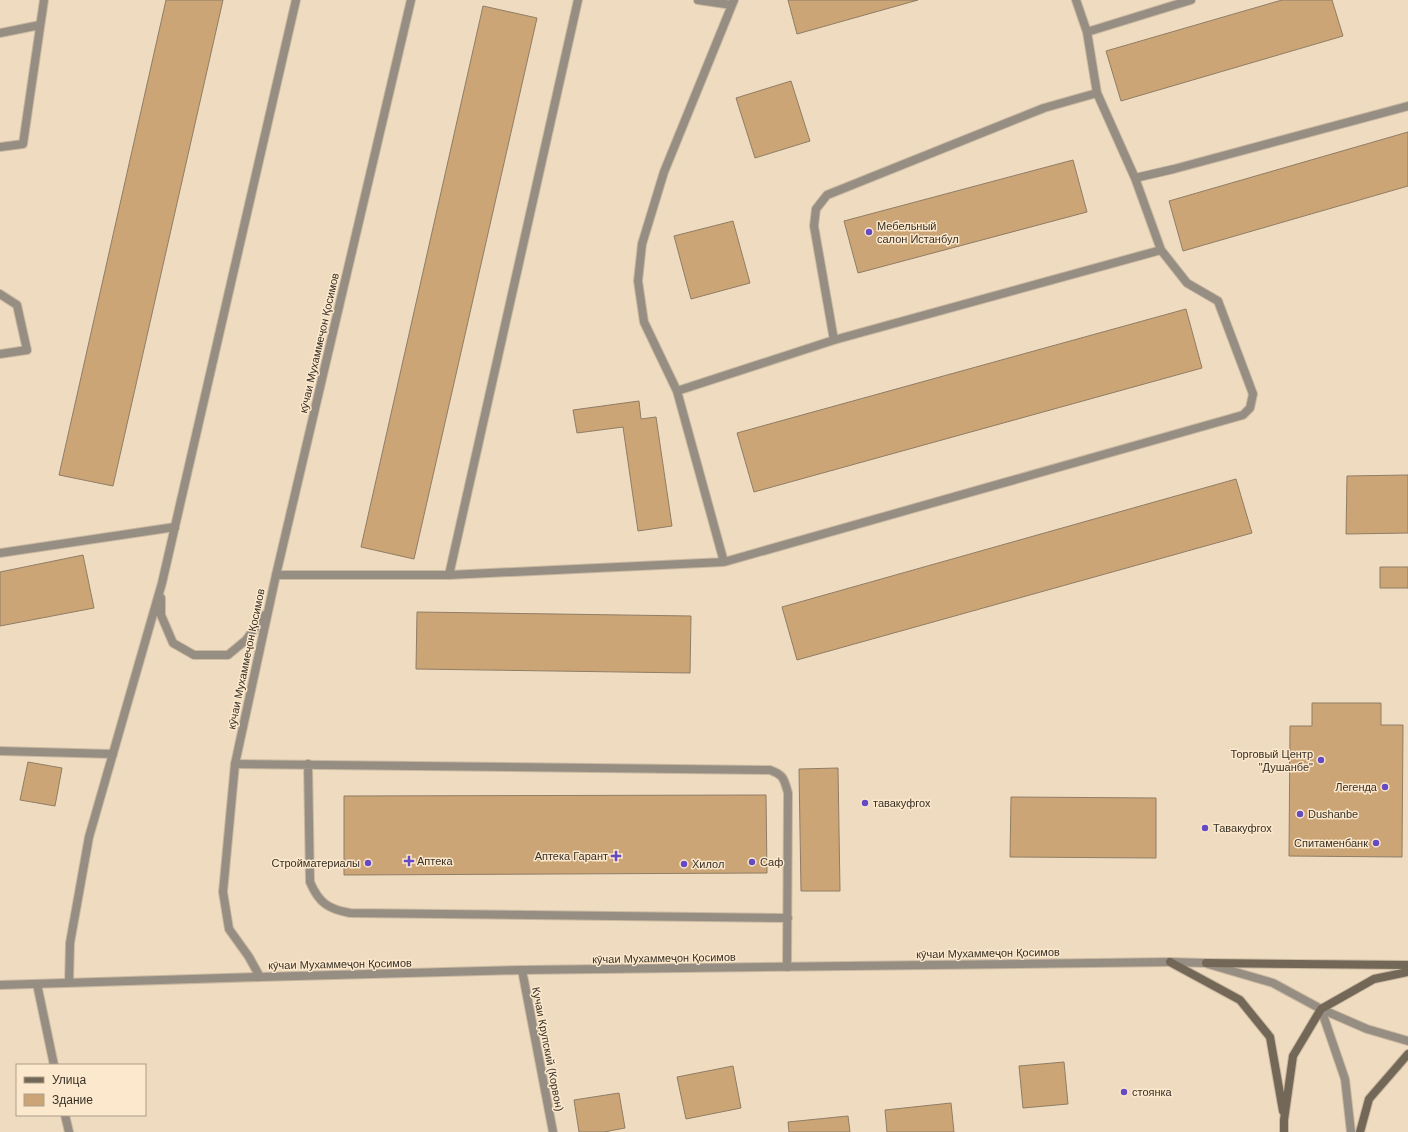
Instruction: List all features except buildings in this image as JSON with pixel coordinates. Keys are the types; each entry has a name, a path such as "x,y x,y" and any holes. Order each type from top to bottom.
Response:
{"main road":[{"path":"1170,962 1240,1000 1270,1037 1284,1120"},
{"path":"1206,964 1408,965"},
{"path":"1284,1132 1284,1120 1293,1056 1321,1009 1374,979 1408,972"},
{"path":"1360,1132 1369,1099 1408,1054"}],"street":[{"path":"0,147 23,144 44,0"},
{"path":"69,983 70,943 90,837 162,583 296,0"},
{"name":"кӯчаи Мухаммеҷон Қосимов","path":"411,0 267,613 235,764 223,892 229,929 249,957 260,977 522,970 1170,962 1206,964 1272,983 1321,1009 1367,1029 1408,1041"},
{"path":"449,575 578,0"},
{"path":"698,0 733,2 664,172 642,244 638,281 644,322 677,391 724,562"},
{"path":"276,575 449,575 724,562 1243,415 1250,408 1253,394 1218,301 1188,283 1161,250 1136,178 1097,93 1087,32 1076,0"},
{"path":"1087,32 1191,0"},
{"path":"0,33 40,25"},
{"path":"834,340 814,226 816,209 827,195 1044,108 1097,93"},
{"path":"1136,178 1408,106"},
{"path":"677,391 834,340 1161,250"},
{"path":"0,294 17,305 26,350 0,354"},
{"path":"0,553 175,527"},
{"path":"162,583 161,615 173,643 194,655 228,655 246,640 267,613"},
{"path":"0,751 113,754"},
{"path":"235,764 770,770 780,773 785,781 788,793 787,967"},
{"path":"308,764 310,882 315,894 324,904 335,910 350,913 788,918"},
{"name":"Кучаи Крупский (Корвон)","path":"522,970 553,1132"},
{"path":"0,986 260,977"},
{"path":"37,984 54,1064"},
{"path":"1321,1009 1346,1078 1351,1132"},
{"path":"65,1116 69,1132"}],"place":[{"name":"Мебельный салон Истанбул","path":"869,232"},
{"name":"Торговый Центр \"Душанбе\"","path":"1321,760"},
{"name":"Легенда","path":"1385,787"},
{"name":"тавакуфгох","path":"865,803"},
{"name":"Dushanbe","path":"1300,814"},
{"name":"Тавакуфгох","path":"1205,828"},
{"name":"Спитаменбанк","path":"1376,843"},
{"name":"Аптека Гарант","path":"616,856"},
{"name":"Аптека","path":"409,861"},
{"name":"Саф","path":"752,862"},
{"name":"Стройматериалы","path":"368,863"},
{"name":"Хилол","path":"684,864"},
{"name":"стоянка","path":"1124,1092"}]}
